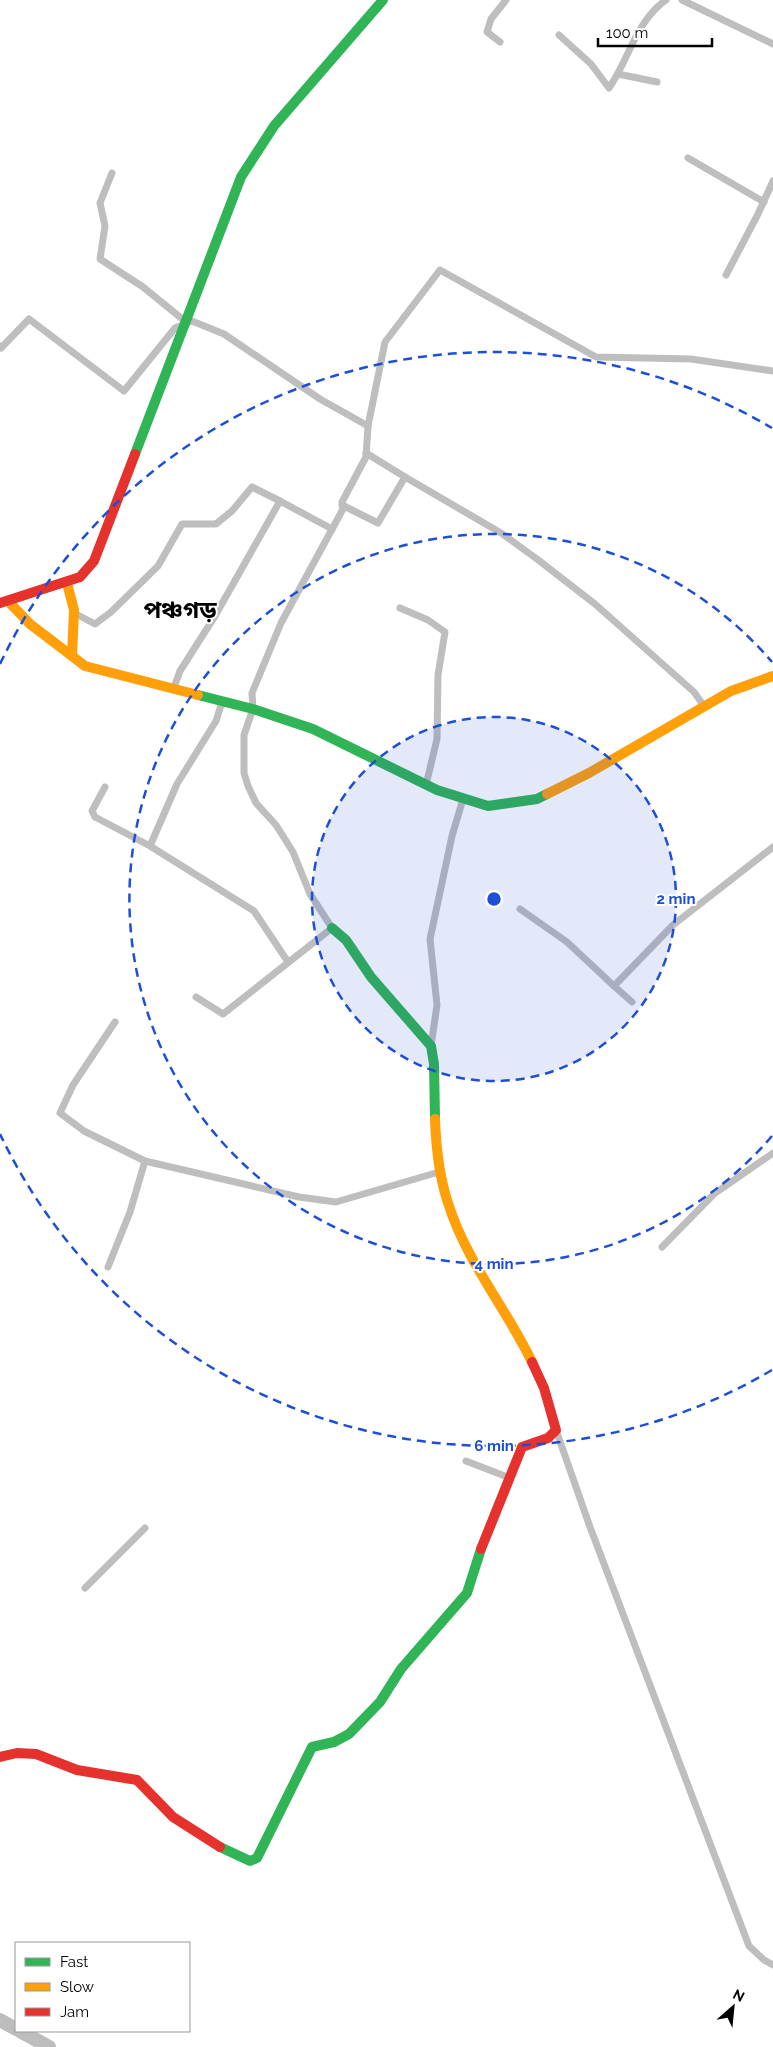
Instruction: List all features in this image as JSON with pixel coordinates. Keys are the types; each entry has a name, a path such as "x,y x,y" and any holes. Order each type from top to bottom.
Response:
{"main road":[{"path":"4,602 43,592 67,583 80,577 94,561 241,177 274,126 383,0"},
{"path":"67,583 74,596 76,614 72,656"},
{"path":"4,602 32,627 85,666 253,710 314,729 426,785 463,800 488,806 538,799 589,773 732,691 773,676"},
{"path":"0,1757 17,1753 36,1754 78,1770 137,1780 173,1817 228,1852 250,1861 257,1858 312,1747 334,1742 349,1734 380,1702 401,1669 416,1650 436,1632 467,1593 485,1537 522,1447 548,1438 556,1430 542,1383 471,1253 449,1206 439,1172 434,1092 435,1059 430,1046 371,976 346,940 332,928"}],"street":[{"path":"500,42 488,32 491,19 506,0"},
{"path":"559,36 591,64 609,88 618,74 641,26 666,0"},
{"path":"685,0 773,44"},
{"path":"618,74 657,82"},
{"path":"688,158 764,202"},
{"path":"112,174 100,203 105,226 100,259 143,287 186,322"},
{"path":"726,275 773,181"},
{"path":"196,998 223,1014 332,928 305,885 293,852 276,825 256,803 248,786 244,773 244,735 253,710 252,693 281,622 343,509 342,505 366,453 368,426 385,342 440,270 596,357 691,359 773,371"},
{"path":"0,346 1,348 29,319 124,391 175,328 192,321 224,334 320,399 368,426"},
{"path":"366,453 501,533 537,558 595,604 694,692 704,706"},
{"path":"342,505 378,522 405,477"},
{"path":"76,614 95,624 111,612 158,566 182,524 216,524 232,511 252,487 332,529"},
{"path":"173,690 180,671 210,624 280,501"},
{"path":"400,608 428,620 445,632 438,675 437,739 426,785"},
{"path":"150,846 177,784 216,721 222,702"},
{"path":"105,787 92,811 95,817 150,846 254,911 288,962"},
{"path":"430,1046 437,1005 430,939 452,836 463,800"},
{"path":"614,986 672,925 773,847"},
{"path":"520,909 567,942 632,1002"},
{"path":"115,1022 73,1085 60,1114 84,1131 145,1161 299,1197 336,1202 439,1172"},
{"path":"662,1247 714,1194 773,1153"},
{"path":"108,1266 125,1226 145,1161"},
{"path":"556,1430 594,1536 749,1946 764,1960 773,1965"},
{"path":"466,1461 510,1478"},
{"path":"85,1588 145,1528"}],"waterway":[{"path":"0,2020 15,2028"},
{"path":"22,2032 49,2047"}],"traffic: fast":[{"path":"135,454 241,177 274,126 383,0"},
{"path":"198,695 253,709 313,729 437,790 488,806 537,799 547,794"},
{"path":"332,928 346,940 371,977 431,1046 434,1064 435,1119"},
{"path":"220,1847 250,1861 257,1858 312,1747 334,1742 349,1734 380,1702 401,1669 467,1593 481,1549"}],"traffic: slow":[{"path":"67,583 74,610 72,656 85,666 198,695"},
{"path":"8,601 30,624 72,656"},
{"path":"547,794 589,773 731,691 773,676"},
{"path":"435,1119 440,1172 456,1224 476,1265 532,1362"}],"traffic: jam":[{"path":"0,603 80,577 94,561 135,454"},
{"path":"481,1549 522,1447 548,1438 556,1430 544,1388 532,1362"},
{"path":"0,1757 17,1753 36,1754 77,1770 137,1780 173,1817 220,1847"}],"district":[{"name":"পঞ্চগড়","path":"180,609"}]}
